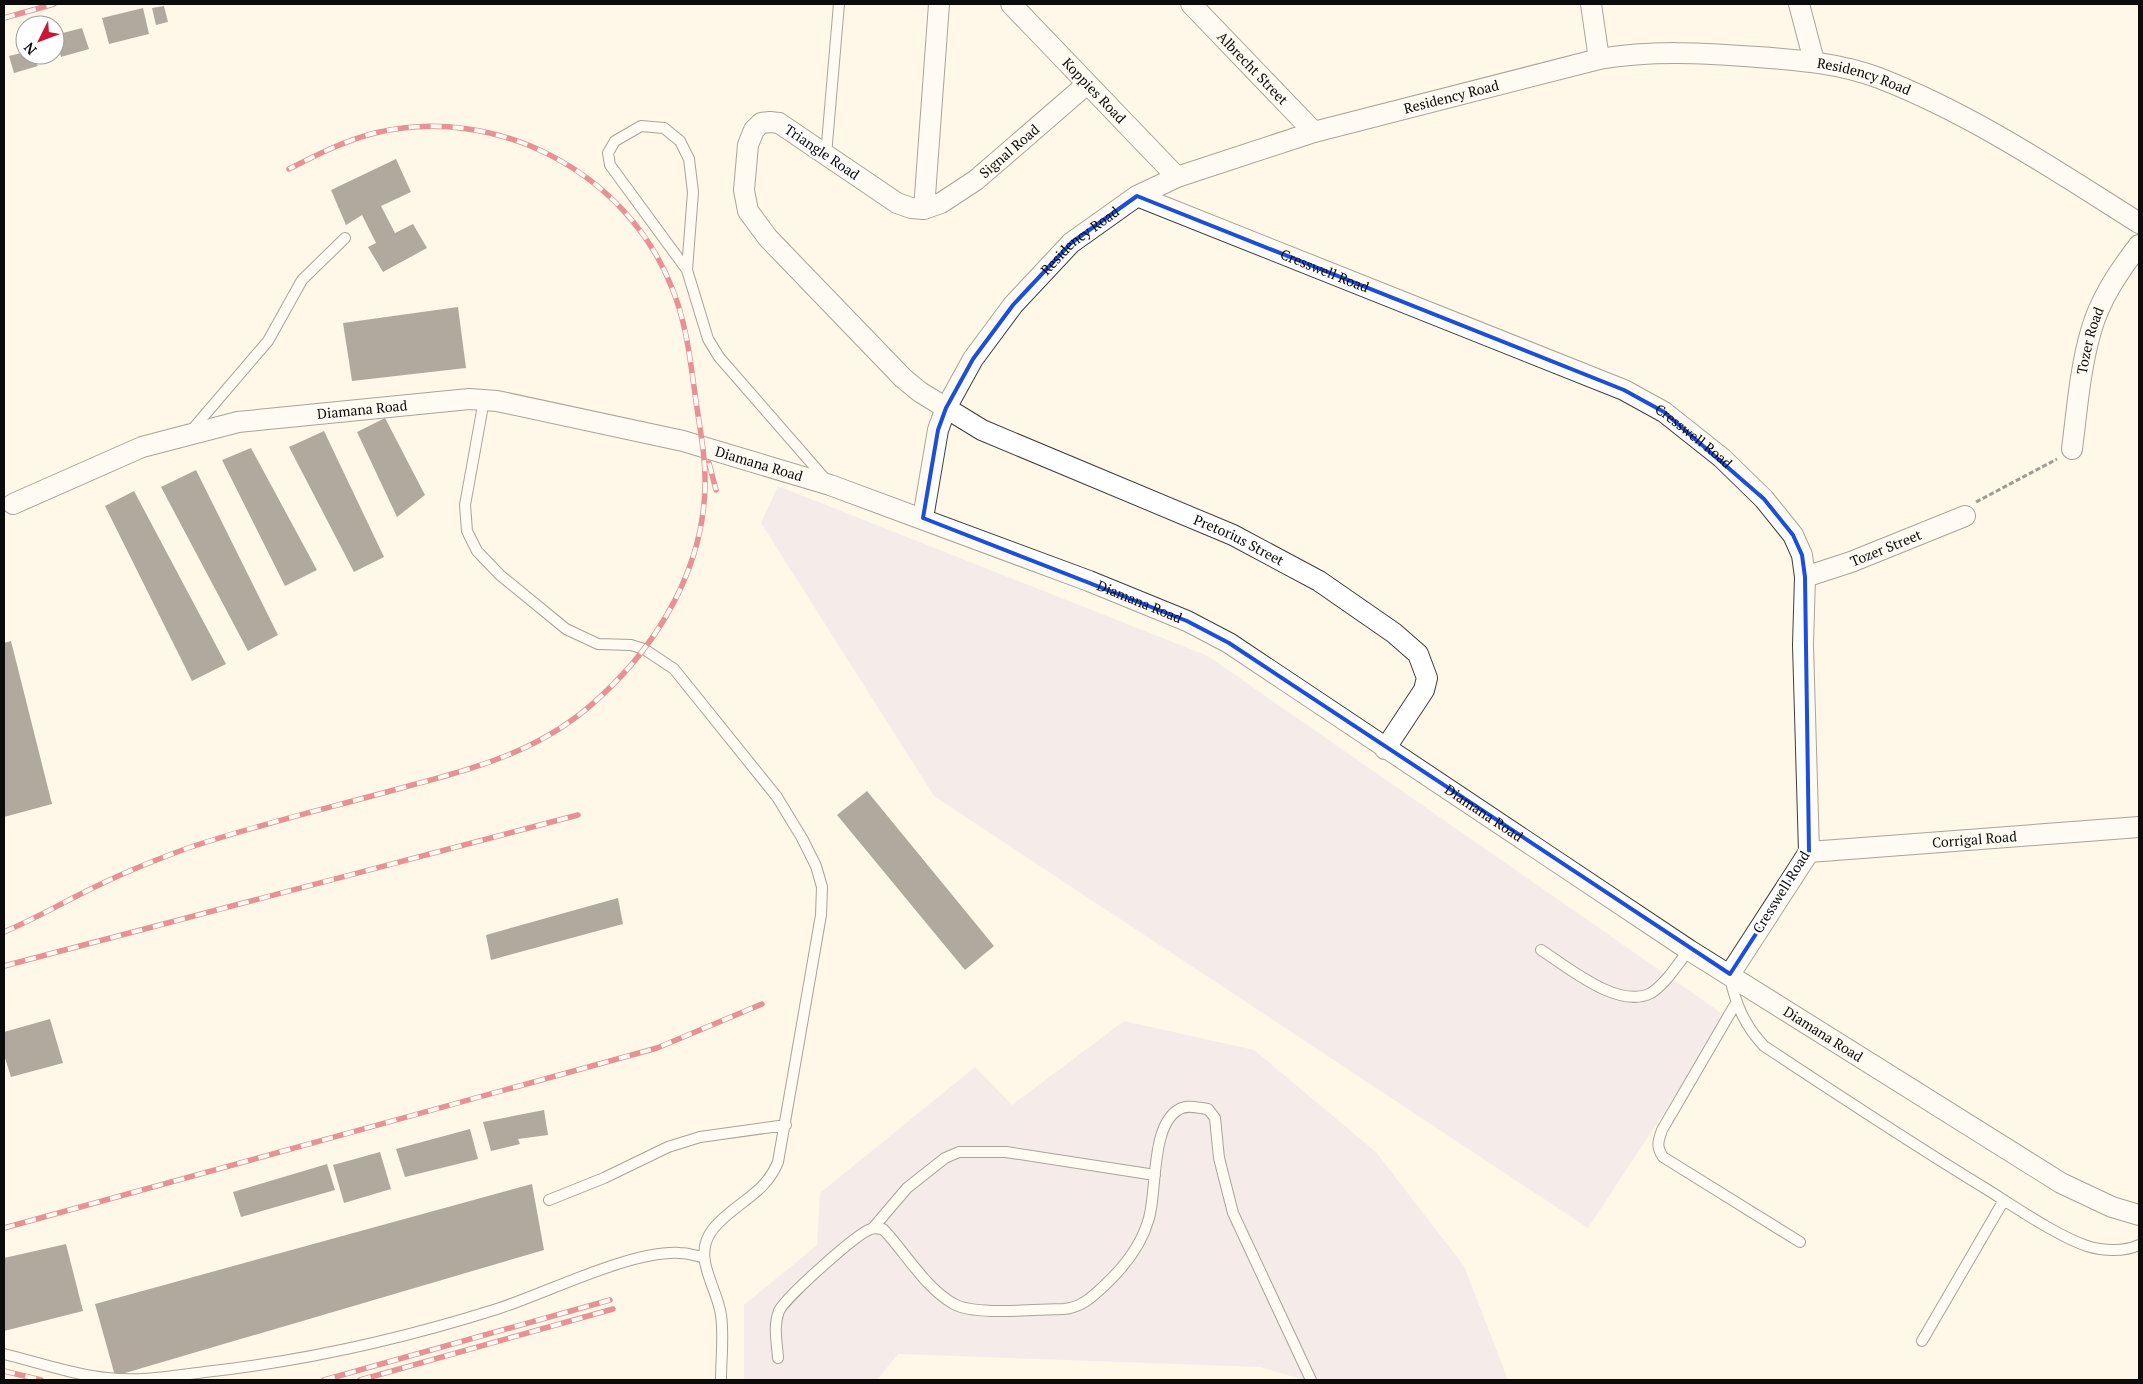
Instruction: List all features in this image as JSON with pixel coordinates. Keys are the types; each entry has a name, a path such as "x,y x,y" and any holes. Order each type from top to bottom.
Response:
{"street":[{"path":"924,209 939,4"},
{"name":"Koppies Road","path":"1010,4 1176,177"},
{"name":"Albrecht Street","path":"1191,4 1314,132"},
{"path":"1590,4 1599,59"},
{"path":"1799,4 1814,61"},
{"name":"Residency Road","path":"923,518 936,440 946,408 973,359 1013,305 1043,270 1071,242 1137,196 1176,177 1314,132 1599,59 1639,53 1691,52 1814,61 1877,77 1942,105 2022,149 2139,223"},
{"name":"Signal Road","path":"924,209 941,204 976,180 1087,84"},
{"name":"Triangle Road","path":"924,209 911,208 897,203 779,124 761,123 754,130 748,145 744,190 748,211 768,238 879,356 920,392 946,408"},
{"name":"Cresswell Road","path":"1137,196 1624,390 1664,412 1722,458 1764,499 1793,535 1802,555 1806,576 1803,645 1810,852 1730,974"},
{"name":"Tozer Road","path":"2072,449 2085,354 2091,331 2109,290 2139,245"},
{"name":"Diamana Road","path":"13,504 142,447 238,422 469,399 525,405 683,441 830,485 923,518 1088,581 1187,621 1229,643 1385,749 1690,950 2061,1183 2112,1207 2139,1215"},
{"name":"Pretorius Street","path":"946,408 982,430 1029,452 1233,535 1318,581 1394,633 1418,654 1427,678 1424,690 1385,749"},
{"name":"Tozer Street","path":"1806,576 1851,562 1965,516"},
{"name":"Corrigal Road","path":"1810,852 2139,827"}],"lane":[{"path":"826,155 838,4"},
{"path":"687,270 693,192 689,159 680,141 664,128 641,126 615,141 608,154 610,165 687,270 706,332 720,357 830,485"},
{"path":"188,434 268,341 302,280 345,238"},
{"path":"484,400 465,505 468,531 477,551 500,575 566,629 598,644 631,645 644,648 674,669 776,797 802,838 816,866 822,887 821,915 778,1162 772,1177 759,1191 722,1218 704,1243 703,1257 722,1316 721,1380"},
{"path":"1541,950 1614,995 1630,998 1652,992 1690,950"},
{"path":"1730,974 1736,1003 1753,1034 1764,1046 1908,1141 2004,1200 2087,1246 2111,1250 2132,1248 2139,1245"},
{"path":"1736,1003 1662,1130 1657,1142 1659,1151 1800,1242"},
{"path":"873,1228 882,1230 930,1283 955,1305 981,1310 1075,1308 1087,1301 1117,1274 1137,1248 1150,1216 1155,1175 1165,1125 1178,1110 1190,1106 1208,1109 1216,1118 1219,1158 1233,1213 1311,1380"},
{"path":"549,1200 604,1178 668,1147 700,1137 786,1124"},
{"path":"778,1358 776,1326 780,1310 802,1286 861,1234 873,1228 890,1205 913,1183 945,1158 959,1152 1006,1152 1155,1175"},
{"path":"1922,1341 2004,1200"},
{"path":"4,1354 106,1378 142,1380 253,1367 350,1348 447,1325 510,1305 627,1262 659,1254 680,1253 703,1257"}],"path":[{"path":"1965,516 1975,502 2040,470 2072,449"}],"highlighted area":[{"path":"1137,196 1624,390 1664,412 1764,499 1793,535 1802,555 1805,577 1809,852 1730,974 1229,643 1187,621 923,518 938,430 946,408 973,359 1013,305 1071,243"}],"shaded area":[{"path":"778,486 1208,656 1727,1017 1588,1228 934,796 761,523"},
{"path":"1124,1021 1254,1050 1376,1152 1464,1266 1508,1380 1304,1380 1260,1367 898,1354 877,1380 744,1380 744,1305 817,1245 820,1193 975,1067 1012,1105"}],"building":[{"path":"164,6 168,22 156,25 152,8"},
{"path":"143,8 149,34 109,44 102,18"},
{"path":"82,28 89,49 65,56 65,32"},
{"path":"15,54 15,65 38,66 14,73 9,56"},
{"path":"396,159 411,192 381,206 395,233 413,224 427,248 383,272 368,247 376,243 362,215 346,225 331,190"},
{"path":"458,307 466,368 352,381 343,323"},
{"path":"385,418 425,495 397,517 357,432"},
{"path":"324,431 384,557 354,572 289,447"},
{"path":"251,448 317,570 285,586 222,460"},
{"path":"196,470 278,635 248,651 161,487"},
{"path":"134,491 226,664 192,681 105,506"},
{"path":"11,641 52,804 4,817 4,643"},
{"path":"867,791 994,946 965,970 837,815"},
{"path":"618,898 623,924 491,960 486,935"},
{"path":"50,1019 63,1063 11,1077 4,1055 4,1032"},
{"path":"544,1110 548,1135 518,1139 520,1144 491,1151 483,1122"},
{"path":"470,1129 478,1159 405,1177 396,1149"},
{"path":"380,1152 391,1189 344,1203 333,1165"},
{"path":"327,1164 335,1190 241,1217 233,1192"},
{"path":"532,1184 544,1250 115,1376 95,1304"},
{"path":"66,1244 83,1311 4,1331 4,1258"}],"railway":[{"path":"4,18 54,4"},
{"path":"4,932 112,879 188,848 269,823 458,772 508,755 532,744 578,716 621,676 659,628 674,602 686,575 696,546 702,517 705,487 703,452 689,354 681,314 672,288 651,247 624,211 590,180 552,156 510,139 466,129 421,127 375,133 341,144 289,169"},
{"path":"709,463 716,490"},
{"path":"4,966 578,815"},
{"path":"4,1228 657,1048 762,1004"},
{"path":"324,1380 610,1300"},
{"path":"360,1380 613,1309"},
{"path":"4,1371 41,1380"}]}
